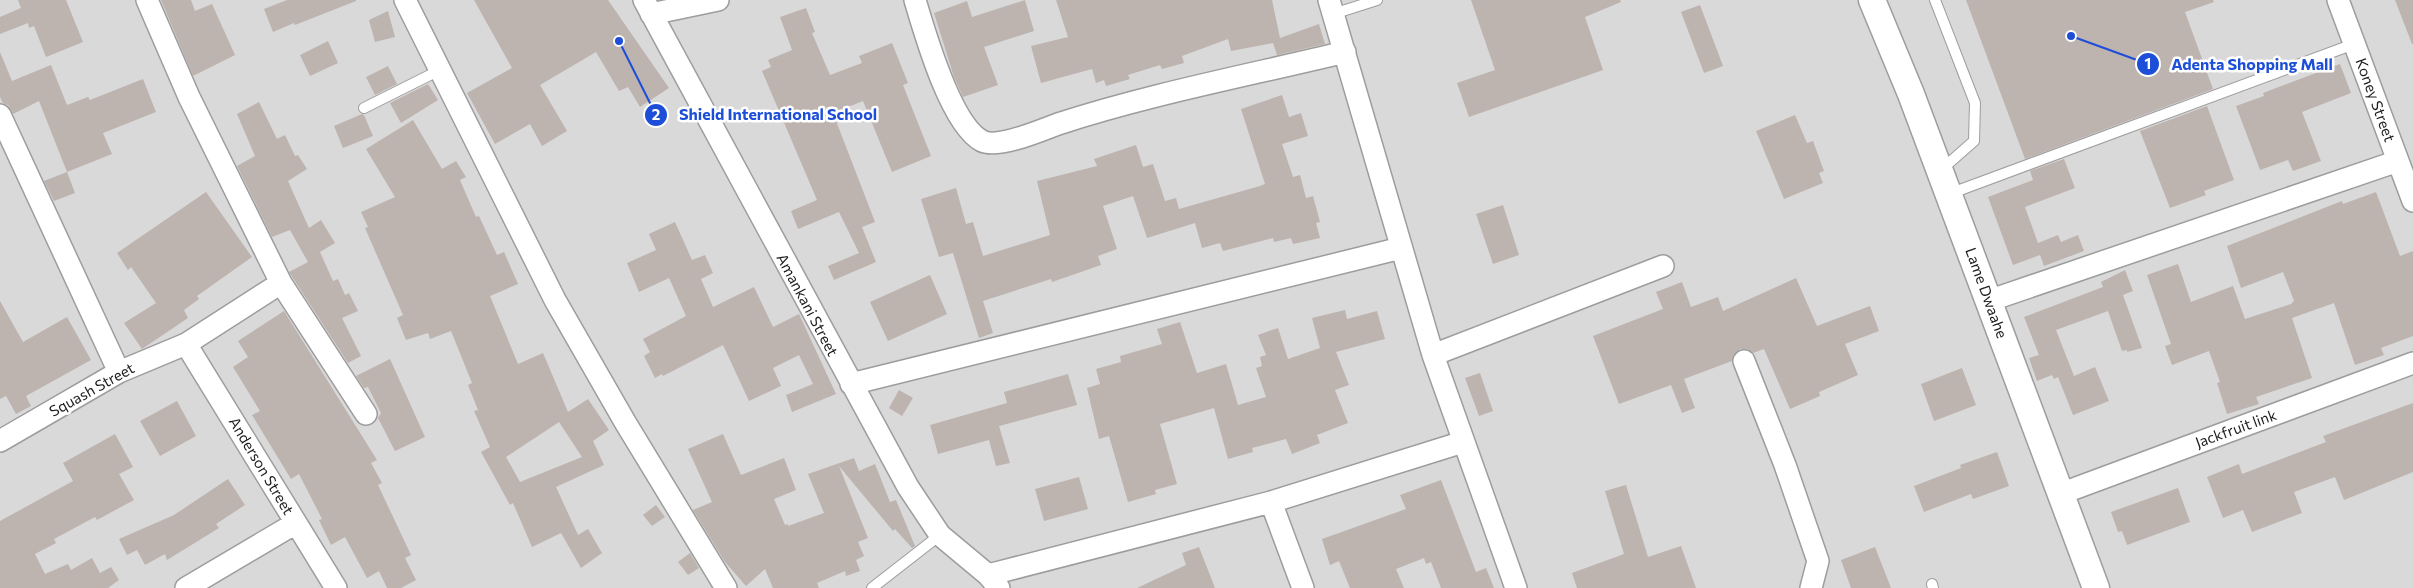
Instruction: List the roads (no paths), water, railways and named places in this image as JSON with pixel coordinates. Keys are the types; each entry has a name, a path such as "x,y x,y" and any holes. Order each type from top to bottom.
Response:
{"street":[{"path":"147,0 188,97 281,283 366,414"},
{"path":"405,0 555,300 630,431 726,588"},
{"path":"647,7 718,0"},
{"path":"915,0 927,43 950,97 971,135 985,143 1010,141 1094,113 1345,52"},
{"name":"Lame Dwaahe","path":"1872,0 1944,183 2096,588"},
{"name":"Koney Street","path":"2338,0 2413,201"},
{"name":"Amankani Street","path":"647,7 850,384 908,487 940,535 994,582"},
{"path":"1331,7 1432,355 1516,588"},
{"path":"0,116 119,372"},
{"path":"1988,300 2398,161"},
{"path":"850,384 1401,248"},
{"path":"1432,355 1663,266"},
{"name":"Squash Street","path":"0,441 119,372 186,344 281,283"},
{"name":"Anderson Street","path":"186,344 336,588"},
{"path":"1744,360 1785,465 1795,500 1818,561 1811,588"},
{"name":"Jackfruit link","path":"2060,494 2413,363"},
{"path":"994,582 1271,502 1463,442"},
{"path":"1271,502 1302,588"},
{"path":"186,588 296,523"}],"lane":[{"path":"1331,7 1377,0"},
{"path":"1935,0 1975,103 1974,141 1944,183"},
{"path":"1944,183 2354,44"},
{"path":"364,108 440,70"},
{"path":"872,588 940,535"}],"place":[{"name":"Adenta Shopping Mall","path":"2071,36"},
{"name":"Shield International School","path":"619,41"}]}
